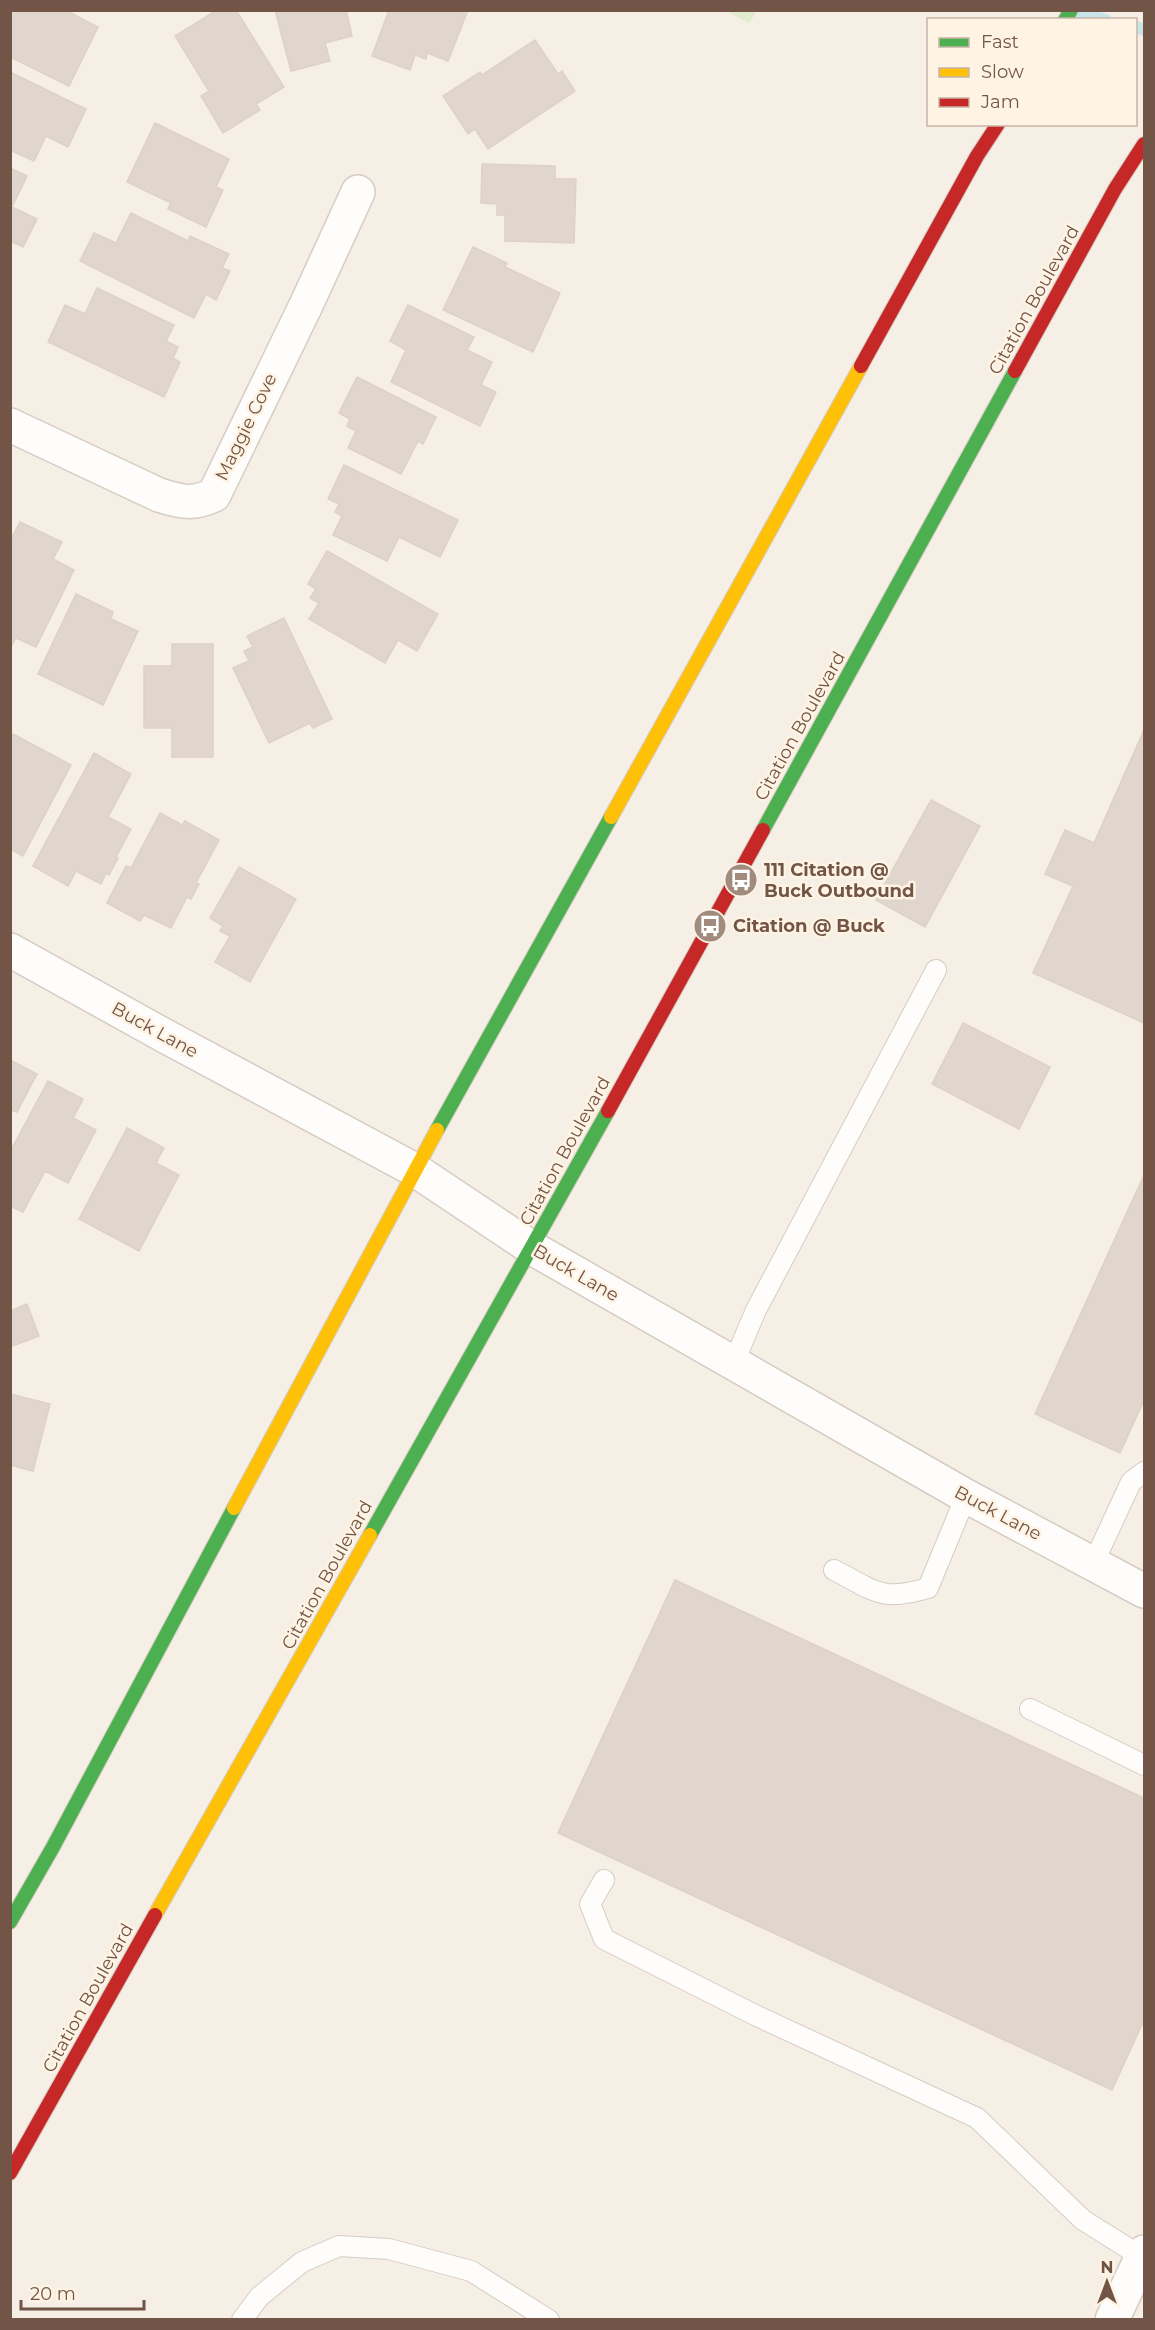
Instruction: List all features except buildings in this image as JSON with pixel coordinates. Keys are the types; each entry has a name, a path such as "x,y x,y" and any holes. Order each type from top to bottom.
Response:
{"main road":[{"path":"10,1922 53,1847 416,1170 977,156 997,126"},
{"name":"Citation Boulevard","path":"10,2173 532,1248 1115,189 1144,144"}],"street":[{"name":"Maggie Cove","path":"10,425 159,495 174,500 197,503 214,495 358,192"},
{"name":"Buck Lane","path":"10,950 416,1170 532,1248 966,1496 1144,1591"},
{"path":"1117,2318 1143,2255"}],"lane":[{"path":"734,1362 756,1310 936,970"},
{"path":"1093,1564 1131,1482 1144,1472"},
{"path":"834,1570 883,1595 904,1595 928,1588 966,1496"},
{"path":"1030,1709 1144,1765"},
{"path":"604,1880 590,1904 604,1939 757,2016 977,2118 1083,2220 1143,2255"},
{"path":"242,2319 259,2297 302,2262 339,2246 389,2249 471,2271 549,2319"}],"green space":[{"path":"726,11 757,11 749,23"}],"waterway":[{"path":"1073,11 1099,18"},
{"path":"1137,27 1144,30"}],"traffic: fast":[{"path":"1066,18 1071,10"},
{"path":"763,830 1015,371"},
{"path":"437,1130 611,817"},
{"path":"370,1535 608,1111"},
{"path":"10,1922 53,1847 234,1508"}],"traffic: slow":[{"path":"611,817 861,366"},
{"path":"234,1508 437,1130"},
{"path":"155,1915 370,1535"}],"traffic: jam":[{"path":"861,366 977,156 997,126"},
{"path":"1015,371 1115,189 1144,144"},
{"path":"608,1111 763,830"},
{"path":"10,2173 155,1915"}],"place":[{"name":"111 Citation @ Buck Outbound","path":"741,880"},
{"name":"Citation @ Buck","path":"710,926"}]}
